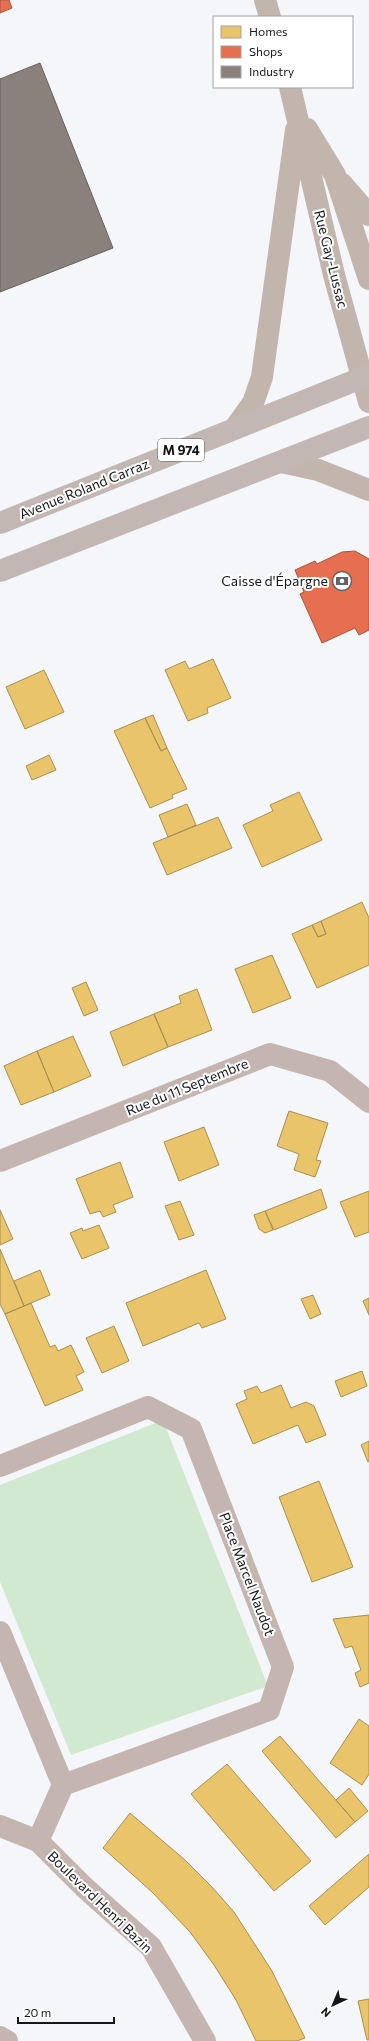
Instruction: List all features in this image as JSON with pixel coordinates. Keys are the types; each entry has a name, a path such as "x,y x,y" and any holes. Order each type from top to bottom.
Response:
{"main road":[{"path":"265,0 270,16"},
{"name":"Rue Gay-Lussac","path":"290,88 298,114 334,275 365,376 369,402"},
{"path":"235,428 253,403 262,377 298,114"},
{"name":"Rue Gay-Lussac","path":"298,114 335,175 369,279"},
{"path":"335,175 369,214"},
{"name":"Avenue Roland Carraz","path":"0,523 365,376"},
{"path":"0,571 369,427"},
{"path":"281,462 318,470 369,490"}],"street":[{"name":"Rue du 11 Septembre","path":"0,1161 270,1054 330,1071 369,1102"},
{"name":"Place Marcel Naudot","path":"0,1466 148,1407 191,1429 283,1667 269,1710 63,1785"},
{"path":"0,1632 63,1785 38,1841"},
{"name":"Boulevard Henri Bazin","path":"0,1826 38,1841 84,1887 151,1947 205,2041"},
{"path":"0,2037 7,2041"}],"green space":[{"path":"163,1420 268,1686 71,1755 0,1582 0,1485"}],"building: Homes":[{"path":"213,659 231,698 207,708 208,713 188,721 165,670 185,661 189,669"},
{"path":"44,670 64,712 25,729 6,687"},
{"path":"153,715 167,748 161,751 145,718"},
{"path":"145,718 161,751 167,748 187,789 172,795 173,798 150,808 114,731"},
{"path":"49,755 56,770 32,780 26,766"},
{"path":"299,792 322,840 262,867 243,825 273,811 270,805"},
{"path":"187,804 196,825 168,837 159,815"},
{"path":"218,817 232,848 167,875 153,843"},
{"path":"362,902 369,918 369,965 317,988 292,934 312,925 318,937 326,934 321,921"},
{"path":"321,921 326,934 318,937 312,925"},
{"path":"272,955 291,998 253,1013 235,969"},
{"path":"86,982 98,1010 84,1016 72,988"},
{"path":"197,989 212,1030 168,1047 154,1014 181,1003 179,996"},
{"path":"154,1014 168,1047 123,1066 110,1032"},
{"path":"73,1036 91,1076 54,1092 37,1051"},
{"path":"37,1051 54,1092 21,1105 4,1066"},
{"path":"289,1111 328,1123 316,1160 321,1161 315,1177 294,1170 299,1154 277,1146"},
{"path":"204,1127 219,1165 179,1181 164,1142"},
{"path":"120,1162 133,1197 113,1205 116,1212 103,1217 100,1211 90,1214 76,1179"},
{"path":"321,1189 327,1208 274,1230 265,1211"},
{"path":"369,1191 369,1232 355,1237 340,1202"},
{"path":"180,1201 194,1235 179,1240 165,1206"},
{"path":"0,1210 13,1239 0,1245"},
{"path":"265,1211 273,1230 265,1233 259,1229 254,1215"},
{"path":"99,1225 109,1248 82,1259 70,1233 82,1228 83,1231"},
{"path":"0,1249 24,1306 5,1314 0,1304"},
{"path":"40,1270 50,1295 24,1306 14,1281"},
{"path":"206,1270 226,1319 202,1328 199,1323 143,1346 126,1303"},
{"path":"313,1295 321,1314 310,1319 301,1299"},
{"path":"369,1298 369,1315 363,1301"},
{"path":"31,1303 50,1347 55,1345 58,1351 71,1345 84,1372 76,1376 83,1390 45,1406 5,1314"},
{"path":"114,1326 129,1361 102,1373 86,1338"},
{"path":"362,1371 367,1386 341,1397 335,1381"},
{"path":"281,1385 291,1408 306,1402 314,1406 326,1435 306,1443 298,1425 253,1444 236,1404 247,1399 244,1391 257,1386 261,1393"},
{"path":"369,1441 369,1461 368,1462 361,1445"},
{"path":"319,1481 353,1567 312,1582 279,1497"},
{"path":"369,1615 369,1683 360,1687 355,1673 361,1670 352,1646 345,1648 333,1619"},
{"path":"359,1719 369,1726 369,1774 362,1785 330,1763"},
{"path":"280,1736 355,1822 336,1838 262,1751"},
{"path":"227,1764 311,1861 274,1891 191,1794"},
{"path":"349,1788 368,1811 355,1822 336,1800"},
{"path":"130,1813 185,1860 234,1912 272,1971 305,2038 297,2041 256,2041 236,2000 214,1965 190,1932 153,1893 103,1848"},
{"path":"369,1854 369,1887 325,1925 309,1906"},
{"path":"369,1999 369,2040 367,2040 358,2001"}],"building: Shops":[{"path":"0,0 9,0 12,8 0,13"},
{"path":"355,551 369,559 369,630 359,635 355,628 322,643 300,594 304,592 295,570 315,561 317,564 342,552"}],"building: Industry":[{"path":"40,63 113,248 0,292 0,79"}],"place":[{"name":"Caisse d'Épargne","path":"342,581"}]}
